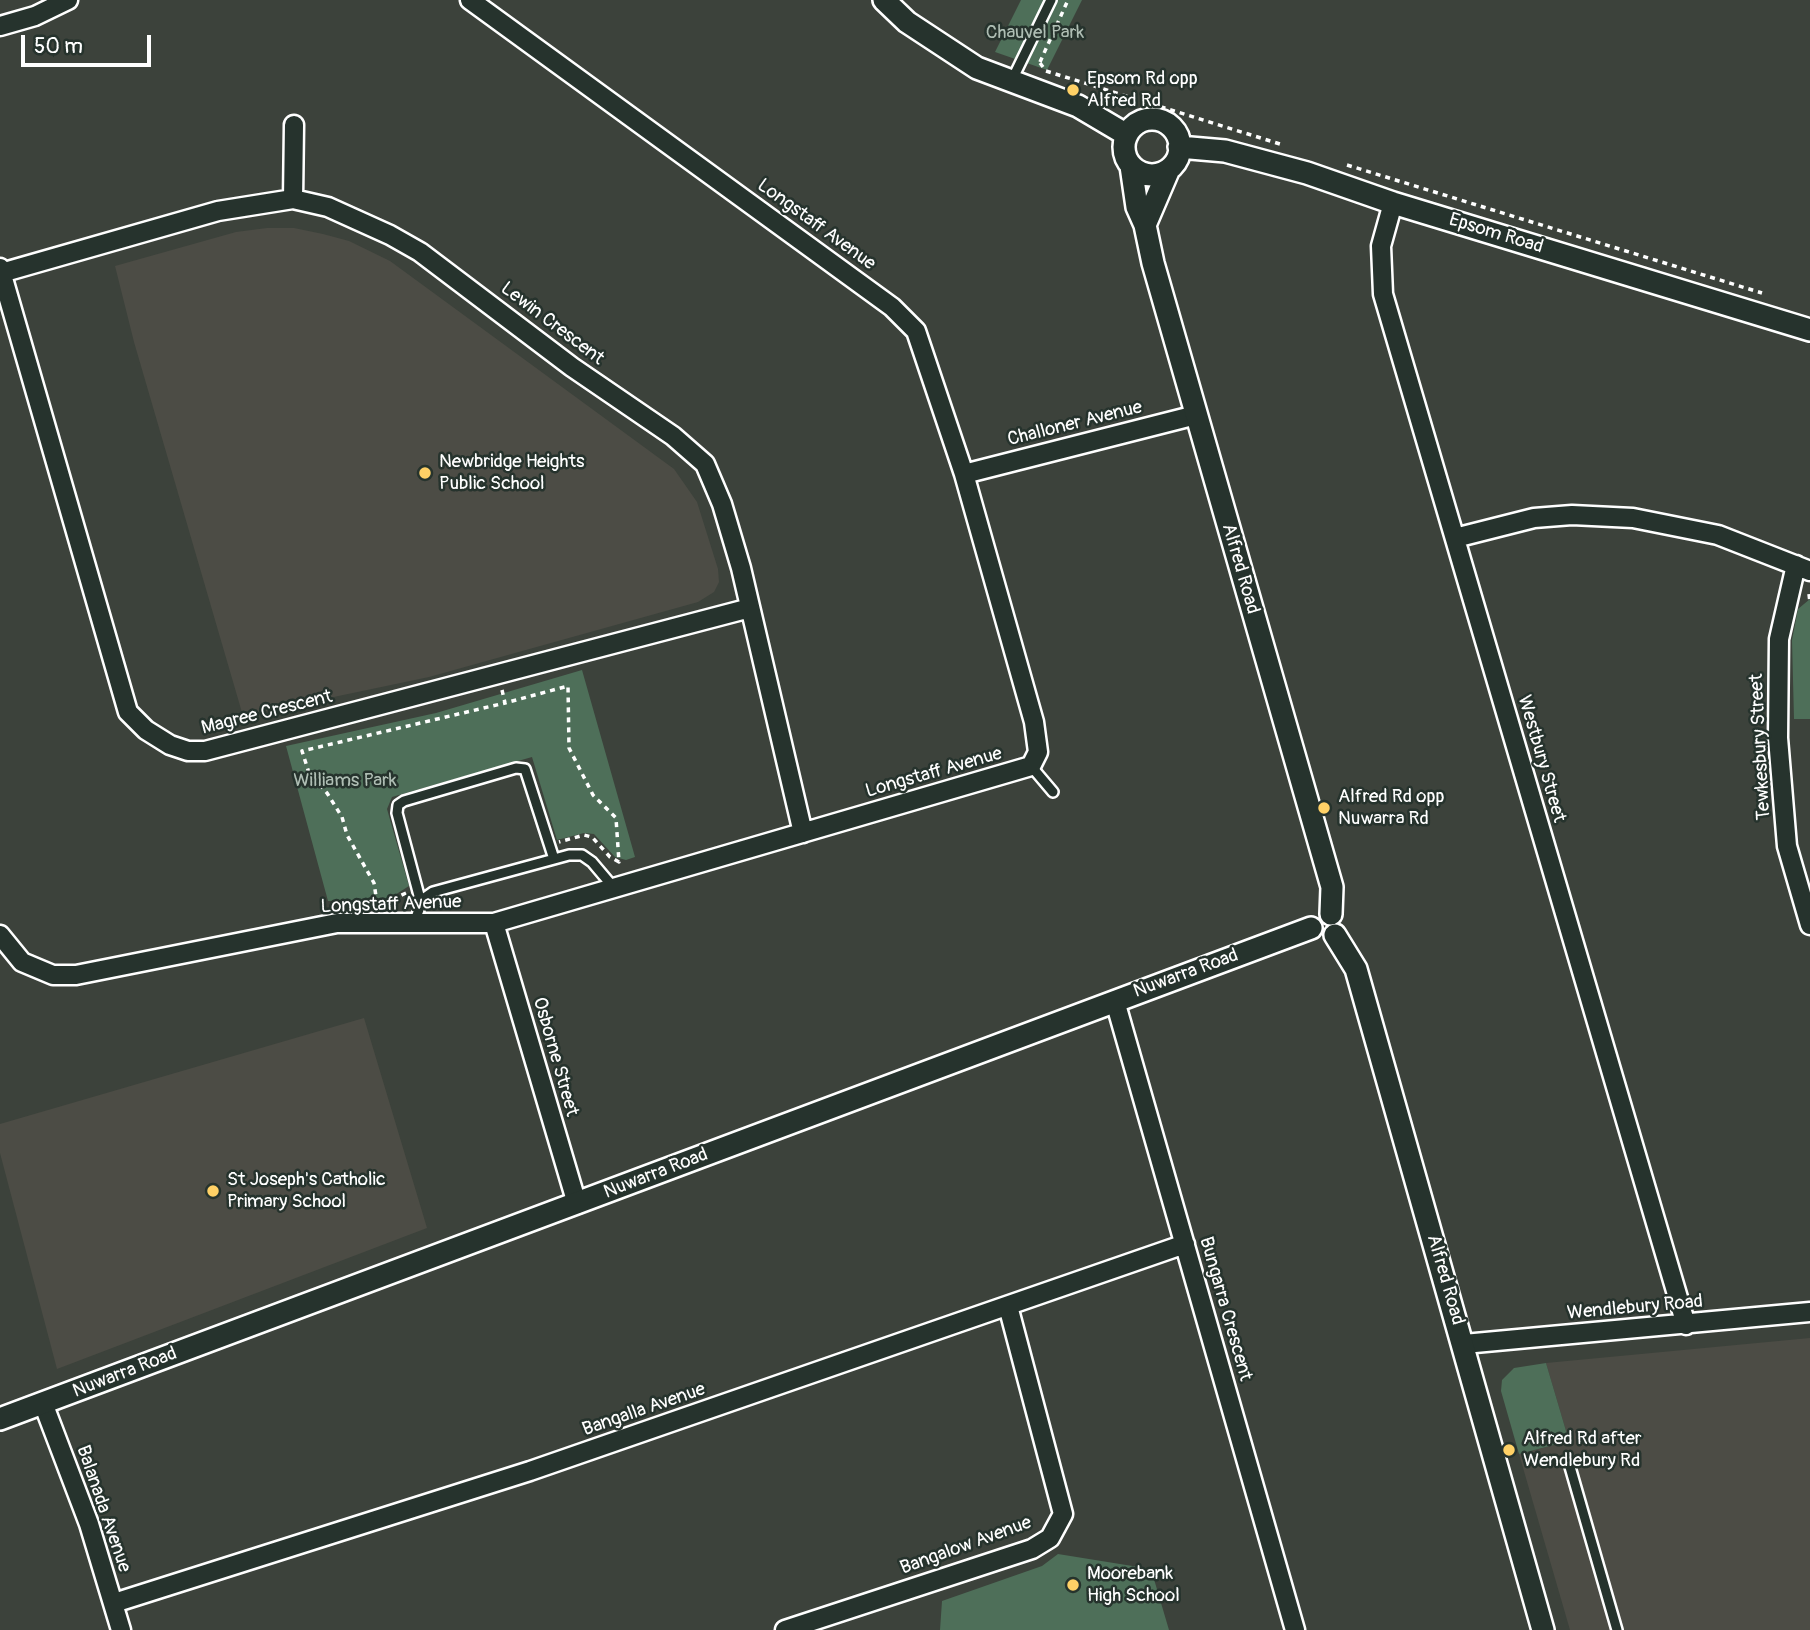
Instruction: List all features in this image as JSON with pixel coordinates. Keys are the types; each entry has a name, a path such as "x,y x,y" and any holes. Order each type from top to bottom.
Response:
{"street":[{"name":"Longstaff Avenue","path":"4,947 22,962 52,975 76,975 337,923 494,923 1031,766 1038,752 1034,722 964,474 916,331 892,307 470,0"},
{"path":"884,0 907,22 961,59 1010,83 1078,106 1127,135"},
{"path":"0,26 35,16 64,1"},
{"path":"1145,225 1169,169 1178,155 1179,147 1175,131 1162,121 1146,120 1138,123 1127,135 1124,151 1131,166 1153,175 1169,169"},
{"path":"293,199 294,125"},
{"name":"Epsom Road","path":"1179,147 1225,151 1307,173 1393,203 1810,330"},
{"name":"Alfred Road","path":"1131,166 1137,207 1145,225 1196,415 1332,887 1331,914"},
{"name":"Lewin Crescent","path":"1,271 218,212 293,199 328,207 420,252 572,366 673,436 705,464 722,504 750,608 803,833"},
{"name":"Westbury Street","path":"1393,203 1381,246 1383,294 1686,1325"},
{"name":"Magree Crescent","path":"1,271 128,712 146,730 170,745 188,751 205,751 750,608"},
{"name":"Challoner Avenue","path":"964,474 1196,415"},
{"path":"1455,538 1543,517 1633,518 1718,535 1803,568"},
{"name":"Tewkesbury Street","path":"1803,568 1779,639 1777,738 1787,846 1810,925"},
{"path":"1323,912 1331,914 1339,923 1335,936 1328,940 1319,939 1311,929 1315,916 1323,912"},
{"name":"Osborne Street","path":"494,923 577,1204"},
{"name":"Nuwarra Road","path":"0,1419 1311,929"},
{"name":"Alfred Road","path":"1335,936 1356,969 1544,1630"},
{"name":"Bungarra Crescent","path":"1115,1001 1295,1630"},
{"name":"Bangalla Avenue","path":"114,1603 530,1471 1185,1244"},
{"name":"Bangalow Avenue","path":"785,1630 1031,1549 1050,1538 1063,1514 1007,1306"},
{"name":"Wendlebury Road","path":"1464,1344 1810,1312"},
{"name":"Balanada Avenue","path":"43,1404 89,1524 121,1630"}],"lane":[{"path":"1010,83 1052,0"},
{"path":"1031,766 1053,792"},
{"path":"421,903 397,813 398,806 404,801 516,768 524,769 554,859"},
{"path":"414,923 421,903 433,892 554,859 582,855 614,888"},
{"path":"1568,1460 1617,1630"}],"path":[{"path":"1068,0 1040,63 1046,71 1283,145"},
{"path":"1345,164 1762,293"},
{"path":"498,676 505,703"},
{"path":"417,887 392,900 377,903 374,883 347,835 342,817 310,773 302,751 568,686 567,735 573,761 593,795 612,814 618,825 619,862 610,857 592,837 584,835 550,845"}],"shaded area":[{"name":"Newbridge Heights Public School","path":"294,228 323,234 349,241 390,261 674,469 697,502 718,569 719,582 714,592 698,602 429,677 243,716 134,342 115,266 236,232"},
{"name":"St Joseph's Catholic Primary School","path":"364,1018 427,1228 57,1369 0,1153 0,1124"},
{"path":"1810,1338 1810,1630 1570,1630 1519,1454 1569,1441 1546,1363"}],"green space":[{"name":"Chauvel Park","path":"1021,0 1082,0 1047,70 995,52"},
{"path":"1810,599 1810,719 1794,719 1792,640 1798,609"},
{"name":"Williams Park","path":"582,670 635,857 626,860 615,857 594,834 584,833 557,840 532,757 392,797 387,809 409,886 387,900 328,901 286,746 436,713"},
{"path":"1546,1363 1569,1441 1519,1454 1501,1391 1502,1380 1514,1368"},
{"name":"Moorebank High School","path":"1058,1554 1151,1569 1169,1630 940,1630 942,1601 1042,1566"}],"place":[{"name":"Epsom Rd opp Alfred Rd","path":"1073,90"},
{"name":"Newbridge Heights Public School","path":"425,473"},
{"name":"Alfred Rd opp Nuwarra Rd","path":"1324,808"},
{"name":"St Joseph's Catholic Primary School","path":"213,1191"},
{"name":"Alfred Rd after Wendlebury Rd","path":"1509,1450"},
{"name":"Moorebank High School","path":"1073,1585"}]}
